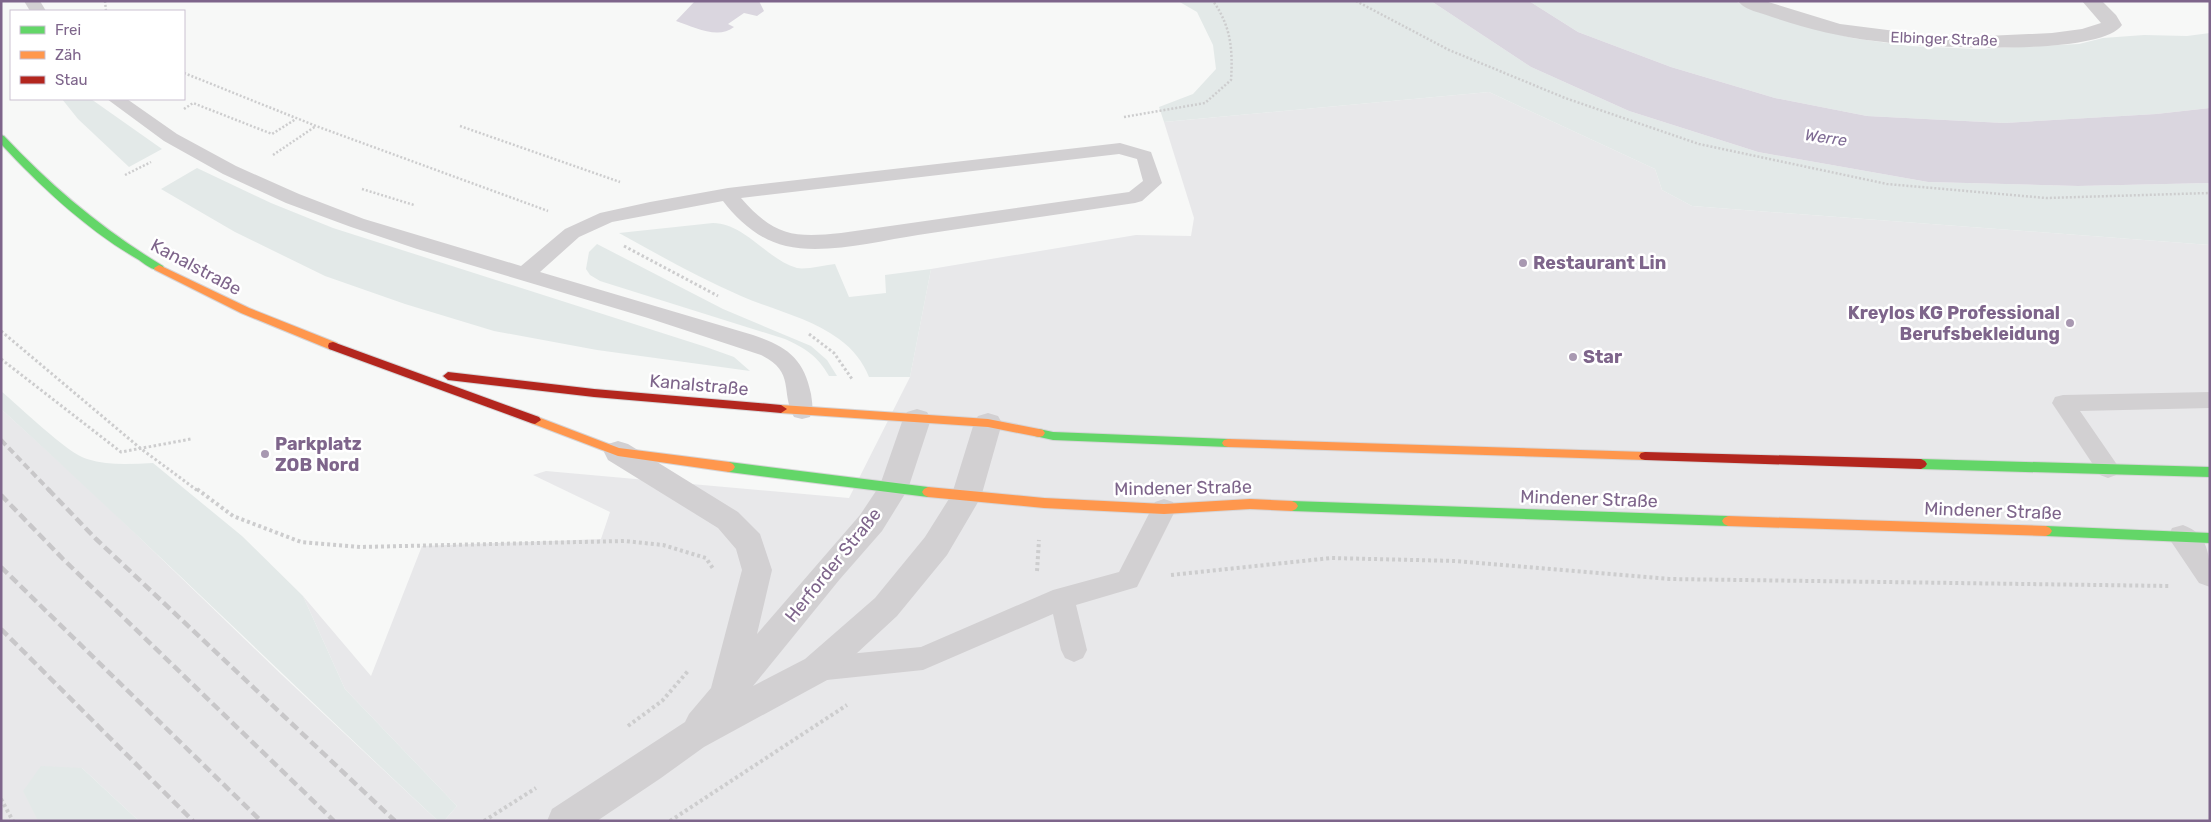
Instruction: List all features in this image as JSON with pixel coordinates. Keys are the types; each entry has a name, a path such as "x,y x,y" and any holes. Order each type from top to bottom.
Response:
{"main road":[{"name":"Kanalstraße","path":"1,138 34,176 98,230 145,260 206,294 283,328 409,372 618,452 966,497"},
{"name":"Kanalstraße","path":"409,372 604,394 802,411 988,423"},
{"path":"988,423 1053,436 1102,438 1448,451 1539,452 2210,472"},
{"name":"Mindener Straße","path":"966,497 1164,509 1250,504 1660,519 1969,527 2196,538"}],"street":[{"name":"Elbinger Straße","path":"1747,1 1788,16 1851,32 1913,40 2002,42 2076,37 2098,33 2112,25 2109,19 2092,1"},
{"name":"Herforder Straße","path":"692,736 829,570 871,523 893,488 917,419"},
{"name":"Herforder Straße","path":"565,821 649,768 692,736 817,669 886,607 936,546 966,497 988,423"},
{"name":"Herforder Straße","path":"618,452 728,520 749,543 757,570 725,697"},
{"path":"2196,538 2210,574"}],"lane":[{"path":"117,100 139,117 206,157 270,188 340,216 722,333 776,354 789,364 798,382 802,411"},
{"path":"526,273 572,233 607,217 728,194 1120,148 1145,156 1153,183 1135,197 853,238 802,242 788,241 775,235 737,207 728,194"},
{"path":"2108,469 2063,403 2210,400"},
{"path":"817,669 923,658 1062,598 1128,580 1164,509"},
{"path":"1062,598 1074,650"}],"path":[{"path":"1118,118 1205,103 1231,80 1233,46 1221,10 1213,1"},
{"path":"1356,1 1467,57 1565,98 1699,144 1887,184 2046,198 2210,193"},
{"path":"185,73 297,119 552,212"},
{"path":"188,115 179,111 193,103 272,134 297,119"},
{"path":"274,154 316,126"},
{"path":"460,126 611,179"},
{"path":"125,175 140,167"},
{"path":"1,330 140,448 234,516 301,542 360,547 625,541 663,545 706,558 716,572"},
{"path":"1,359 121,452 191,439"},
{"path":"1128,580 1331,558 1456,560 1669,579 2180,586"},
{"path":"624,729 662,701 693,665"},
{"path":"670,821 850,703"},
{"path":"484,821 538,788"},
{"path":"1,799 13,821"}],"shaded area":[{"path":"1178,1 1431,1 1531,67 1629,111 1758,152 1928,182 2078,186 2210,183 2210,245 1692,206 1662,190 1655,169 1489,92 1164,122 1159,107 1193,94 1216,69 1213,45 1197,12"},
{"path":"1529,1 1734,1 1783,19 1852,38 1909,46 1978,49 2079,44 2103,38 2144,35 2187,36 2210,33 2210,108 2156,114 2004,123 1867,116 1775,98 1671,67 1578,32"},
{"path":"1489,92 1655,169 1662,190 1692,206 2210,245 2210,821 444,821 457,806 345,689 303,596 371,676 422,546 601,539 610,512 533,475 546,471 849,498 910,377 931,269 1136,235 1191,236 1194,218 1164,122"},
{"path":"63,100 92,100 162,149 129,167 78,119"},
{"path":"197,168 271,203 333,228 706,347 734,357 750,371 597,350 494,331 405,304 325,276 235,232 161,189"},
{"path":"713,223 736,229 775,257 797,268 835,264 849,297 886,293 885,275 931,269 910,377 869,377 861,361 853,351 816,325 725,289 619,233"},
{"path":"597,244 723,309 811,346 827,360 837,376 829,376 810,353 785,339 600,281 590,275 586,269 589,252"},
{"path":"1,391 56,439 87,459 112,464 153,463 242,536 303,596 345,689 457,806 444,821 438,821 1,409"},
{"path":"1,409 88,488 282,675 438,821 139,821 82,768 85,821 1,821"},
{"path":"41,766 82,768 139,821 38,821 23,791"}],"water":[{"path":"695,1 759,1 764,11 757,16 744,13 728,24 734,27 728,31 706,31 676,21"},
{"name":"Werre","path":"1431,1 1529,1 1578,32 1671,67 1775,98 1867,116 2004,123 2156,114 2210,108 2210,183 2078,186 1928,182 1758,152 1629,111 1531,67"}],"railway":[{"path":"1,440 50,491"},
{"path":"48,489 96,539 395,821"},
{"path":"1,495 63,559 334,821"},
{"path":"1,567 261,821"},
{"path":"1,629 193,821"}],"traffic: fast":[{"path":"1,138 75,210 115,241 159,268"},
{"path":"1039,433 1053,436 1228,443"},
{"path":"1921,464 2210,472"},
{"path":"729,467 928,492"},
{"path":"1292,506 1728,521"},
{"path":"2046,531 2210,538"}],"traffic: slow":[{"path":"159,268 245,310 333,346"},
{"path":"781,409 988,423 1039,433"},
{"path":"535,420 618,452 729,467"},
{"path":"1228,443 1645,456"},
{"path":"928,492 1044,503 1164,509 1250,504 1292,506"},
{"path":"1728,521 2046,531"}],"traffic: jam":[{"path":"333,346 535,420"},
{"path":"448,376 594,393 781,409"},
{"path":"1645,456 1921,464"}],"place":[{"name":"Restaurant Lin","path":"1523,263"},
{"name":"Kreylos KG Professional Berufsbekleidung","path":"2070,323"},
{"name":"Star","path":"1573,357"},
{"name":"Parkplatz ZOB Nord","path":"265,454"}]}
